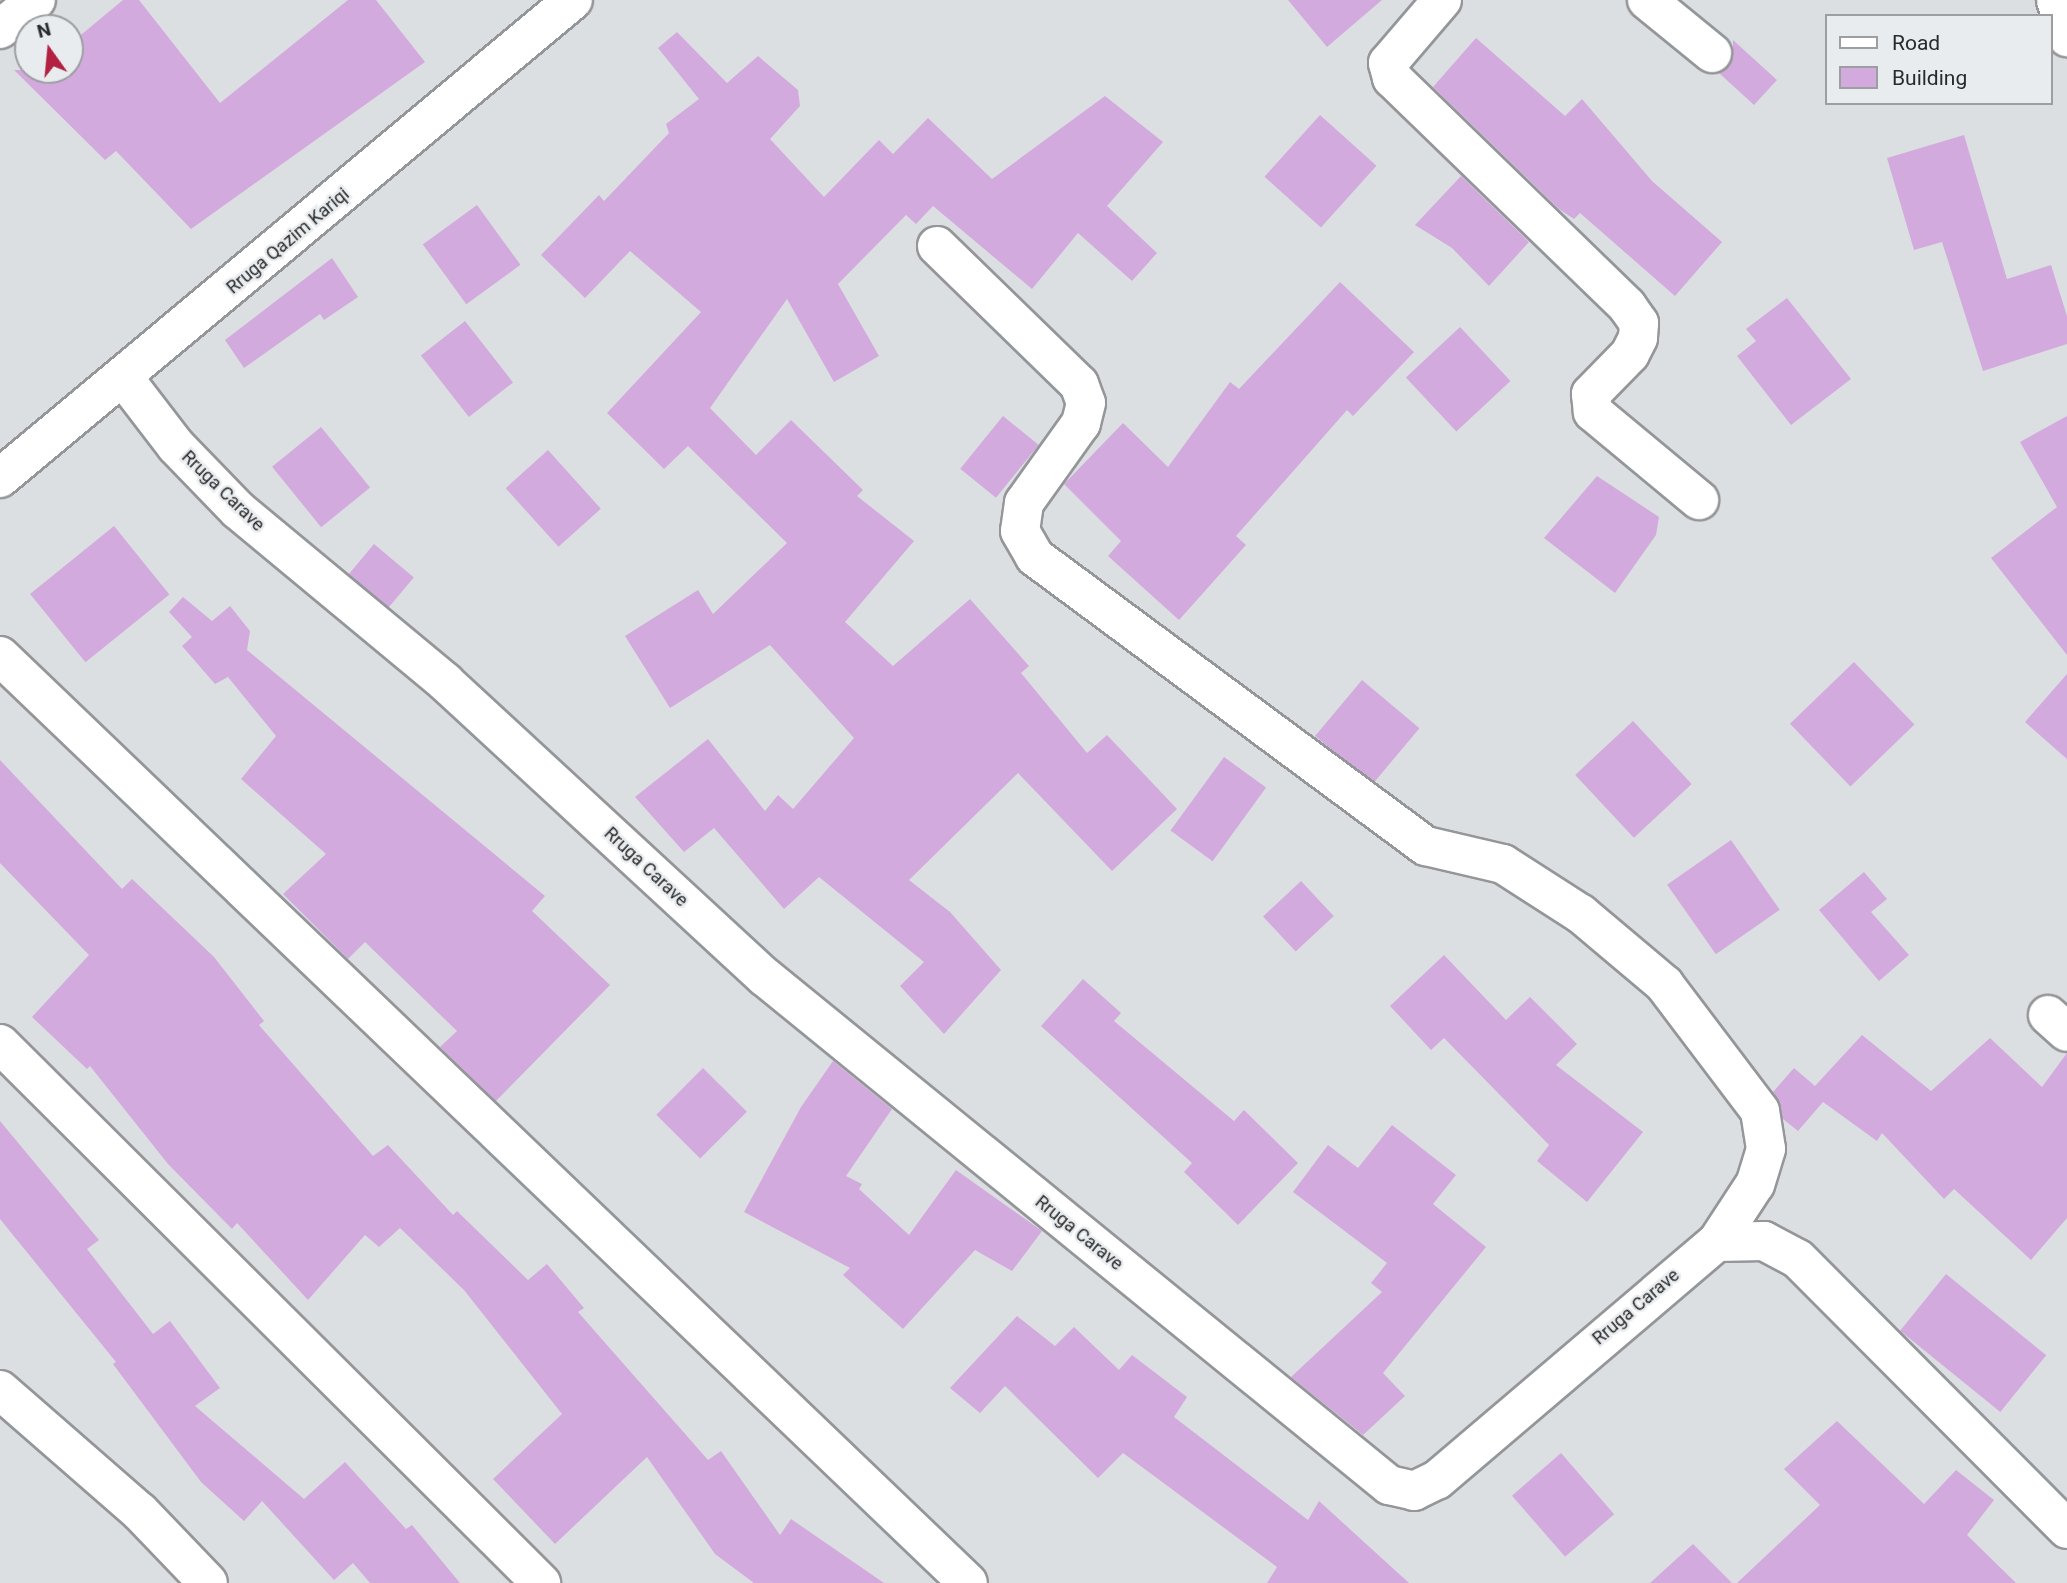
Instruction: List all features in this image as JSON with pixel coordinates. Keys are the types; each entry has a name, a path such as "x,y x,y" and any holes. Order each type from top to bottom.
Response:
{"street":[{"path":"0,29 36,0"},
{"name":"Rruga Qazim Kariqi","path":"0,478 573,0"},
{"path":"1442,0 1388,62 1392,78 1627,306 1639,323 1638,338 1630,354 1591,394 1593,412 1699,500"},
{"path":"1647,0 1712,53"},
{"path":"2056,0 2067,37"},
{"name":"Rruga Carave","path":"123,377 176,446 237,510 445,682 765,977 1389,1485 1414,1491 1437,1480 1717,1241 1755,1184 1766,1149 1760,1111 1664,985 1581,914 1503,864 1426,846 1035,557 1020,531 1024,503 1081,423 1086,402 1079,384 937,246"},
{"path":"0,656 968,1583"},
{"path":"0,1044 541,1583"},
{"path":"1717,1241 1764,1241 1798,1259 2067,1529"},
{"path":"0,1390 140,1512 208,1583"}],"building":[{"path":"123,0 139,0 220,103 348,0 376,0 425,62 191,229 116,151 105,160 28,84 84,84 84,32"},
{"path":"1288,0 1382,0 1327,47"},
{"path":"677,32 727,83 758,56 798,90 800,106 770,139 824,197 879,140 893,154 928,118 992,179 1105,96 1163,142 1107,206 1157,253 1132,281 1078,233 1032,289 933,206 916,224 906,215 838,284 879,356 834,382 787,299 710,408 756,455 791,420 863,490 857,496 914,541 845,622 893,666 970,599 1029,666 1021,673 1087,753 1107,735 1177,809 1112,871 1018,773 909,880 950,912 1001,970 944,1034 900,986 924,962 819,877 784,909 714,828 684,852 635,797 708,739 765,811 778,795 793,809 854,738 770,645 670,708 625,636 698,590 713,614 787,543 688,446 664,469 607,413 701,312 630,251 585,298 541,255 599,195 604,201 669,133 666,124 699,99 658,48"},
{"path":"1476,38 1565,116 1582,99 1652,181 1722,242 1675,296 1580,213 1574,219 1559,209 1433,87"},
{"path":"1733,40 1777,80 1754,105 1719,73 1733,57"},
{"path":"1320,115 1376,166 1321,228 1264,177"},
{"path":"1964,135 2007,279 2051,265 2067,316 2067,344 1983,371 1942,242 1914,250 1887,158"},
{"path":"1461,176 1529,242 1489,286 1452,248 1415,225"},
{"path":"477,205 520,265 466,304 423,244"},
{"path":"332,258 358,297 324,320 320,314 244,368 225,340"},
{"path":"1340,282 1414,352 1353,416 1347,410 1236,536 1246,545 1179,620 1108,556 1121,541 1064,484 1123,423 1168,467 1230,382 1239,389"},
{"path":"1787,298 1851,379 1791,425 1737,356 1756,341 1746,329"},
{"path":"465,321 513,382 469,417 421,355"},
{"path":"1460,327 1510,381 1456,432 1406,377"},
{"path":"1003,416 1039,445 996,498 960,469"},
{"path":"2067,416 2067,655 1991,558 2057,507 2020,442"},
{"path":"321,427 370,488 321,527 272,467"},
{"path":"548,450 601,509 559,547 506,488"},
{"path":"1597,476 1659,517 1656,535 1615,593 1544,538"},
{"path":"114,526 169,594 85,662 30,594"},
{"path":"374,544 414,577 389,607 349,574"},
{"path":"183,597 212,621 230,606 250,631 247,650 545,896 532,911 610,985 496,1101 440,1047 457,1031 365,942 348,959 283,894 326,854 241,779 276,736 228,677 215,684 182,646 192,637 169,612"},
{"path":"1854,662 1914,725 1850,786 1790,724"},
{"path":"2067,674 2067,759 2025,722"},
{"path":"1362,680 1419,728 1373,784 1315,736"},
{"path":"1633,721 1692,784 1634,838 1575,775"},
{"path":"1224,757 1266,788 1213,861 1171,831"},
{"path":"0,760 122,889 132,879 214,957 264,1021 259,1025 373,1156 388,1145 453,1215 457,1211 528,1280 547,1264 584,1308 578,1312 708,1460 721,1451 780,1535 791,1519 884,1583 754,1583 715,1554 647,1457 555,1544 493,1479 562,1414 464,1290 400,1228 379,1247 365,1235 308,1300 237,1223 232,1229 168,1164 90,1066 87,1069 32,1017 89,955 0,863"},
{"path":"1731,840 1780,910 1716,954 1667,885"},
{"path":"1864,872 1887,899 1871,912 1909,955 1879,981 1819,910"},
{"path":"1301,881 1334,916 1296,952 1263,916"},
{"path":"1444,955 1506,1020 1530,997 1577,1044 1556,1065 1643,1132 1587,1202 1537,1161 1549,1145 1444,1038 1431,1050 1390,1006"},
{"path":"1083,979 1121,1013 1114,1021 1234,1121 1244,1110 1298,1163 1238,1225 1184,1172 1192,1163 1041,1026"},
{"path":"1862,1035 1931,1091 1990,1038 2042,1087 2067,1053 2067,1218 2031,1260 1954,1189 1944,1199 1882,1133 1877,1141 1823,1102 1798,1131 1783,1119 1773,1092 1794,1068 1815,1086"},
{"path":"833,1061 892,1109 846,1176 862,1184 859,1189 909,1235 956,1170 1042,1231 1012,1271 975,1250 903,1329 843,1275 850,1268 744,1212 801,1107"},
{"path":"703,1068 747,1112 700,1159 656,1115"},
{"path":"0,1121 99,1240 87,1249 153,1334 170,1321 220,1388 195,1406 304,1499 345,1462 406,1529 412,1525 460,1583 370,1583 353,1563 334,1580 262,1501 244,1521 201,1482 113,1364 116,1362 0,1219"},
{"path":"1392,1125 1456,1175 1433,1204 1486,1247 1383,1373 1405,1396 1363,1435 1291,1377 1382,1292 1371,1283 1387,1263 1293,1192 1328,1145 1358,1168"},
{"path":"1946,1274 2046,1355 2000,1412 1900,1331"},
{"path":"1017,1316 1055,1346 1074,1327 1119,1370 1132,1355 1187,1397 1174,1417 1308,1520 1319,1501 1409,1583 1267,1583 1277,1567 1123,1453 1098,1478 1005,1386 980,1413 950,1388"},
{"path":"1837,1421 1924,1504 1956,1470 1994,1500 1967,1535 2016,1583 1737,1583 1820,1505 1784,1469"},
{"path":"1561,1453 1614,1514 1565,1557 1512,1496"},
{"path":"1693,1544 1732,1583 1650,1583"}]}
